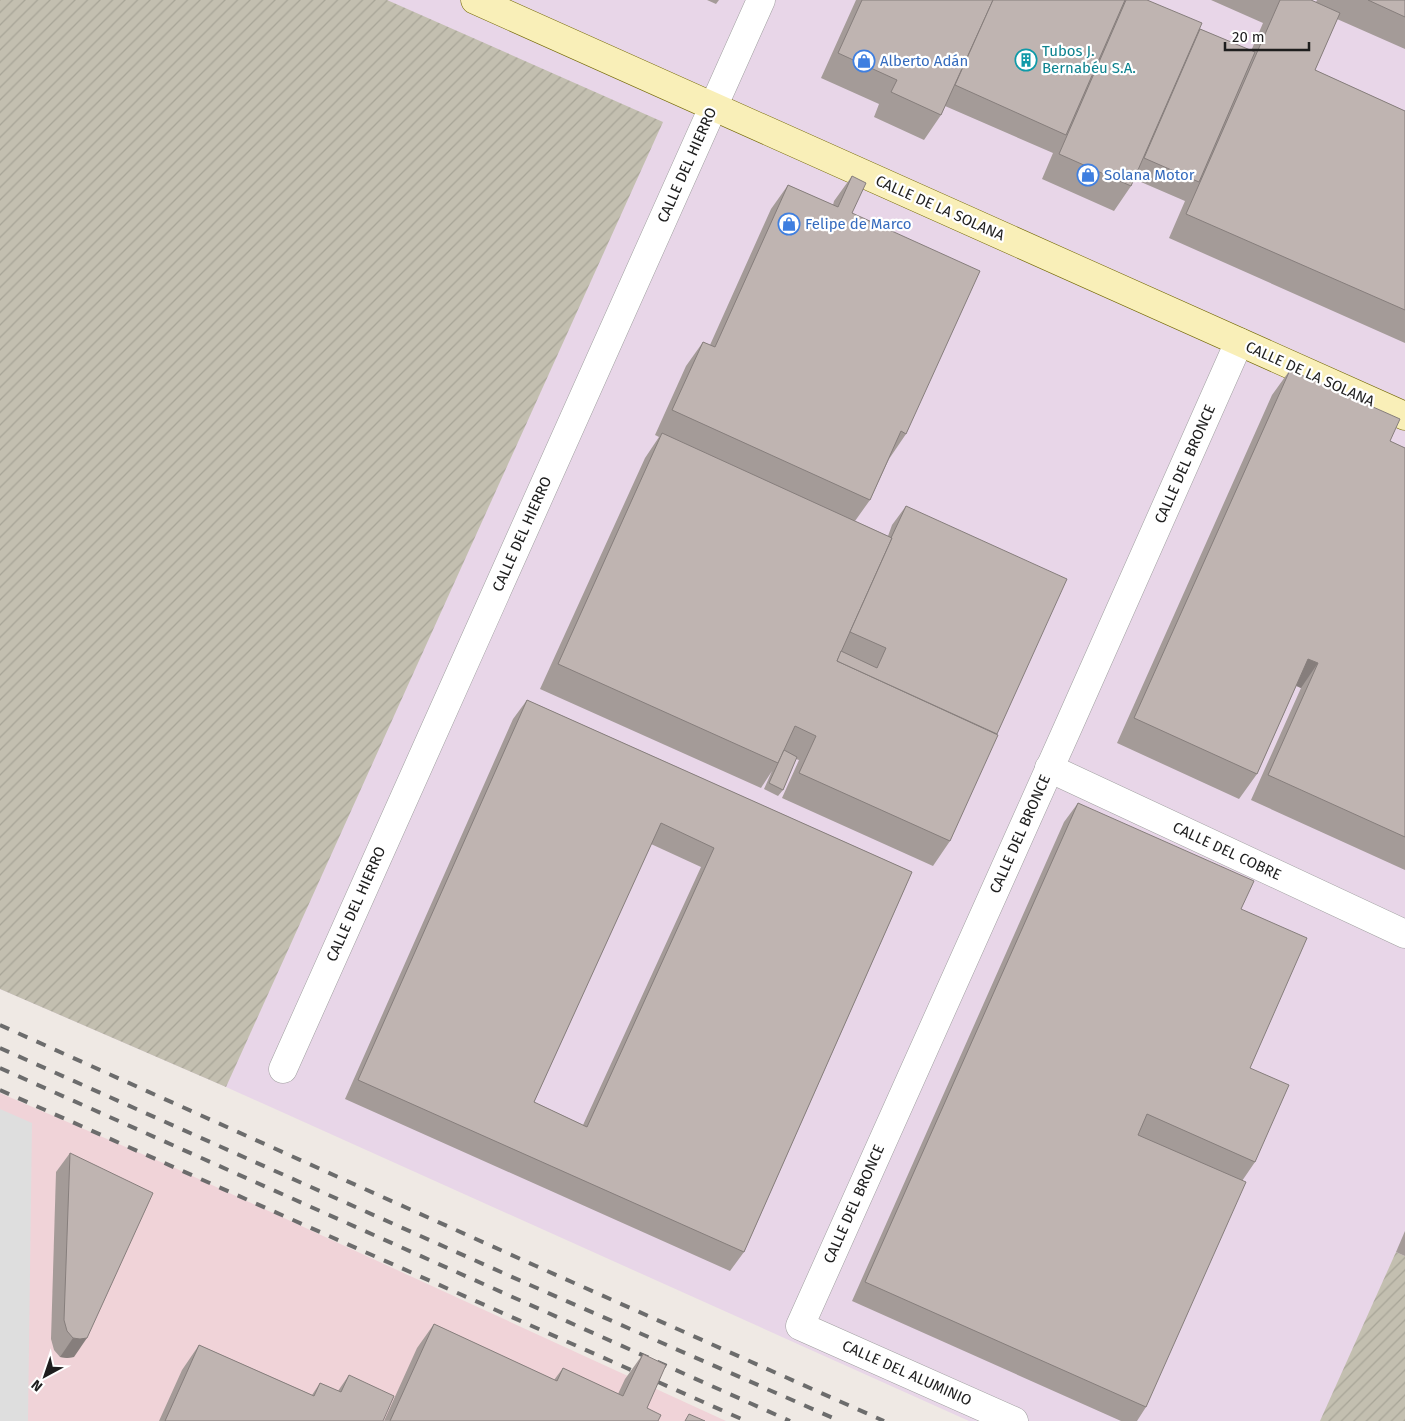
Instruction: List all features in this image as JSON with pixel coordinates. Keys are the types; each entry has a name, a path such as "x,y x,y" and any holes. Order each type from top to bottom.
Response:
{"street":[{"name":"CALLE DE LA SOLANA","path":"475,0 1405,416"},
{"name":"CALLE DEL HIERRO","path":"283,1069 761,0"},
{"name":"CALLE DEL BRONCE","path":"800,1326 1240,342"},
{"name":"CALLE DEL COBRE","path":"1049,768 1405,934"},
{"name":"CALLE DEL ALUMINIO","path":"800,1326 1014,1421"}],"shaded area":[{"path":"0,0 1405,0 1405,1421 969,1421 226,1087 0,989"},
{"path":"0,0 387,0 663,122 226,1087 0,989"},
{"path":"0,1093 177,1169 726,1421 0,1421"},
{"path":"0,1109 32,1123 28,1421 0,1421"},
{"path":"1396,1252 1405,1256 1405,1421 1320,1421"}],"building":[{"path":"862,0 993,0 941,115 891,92 897,80 838,53"},
{"name":"Tubos J. Bernabéu S.A.","path":"993,0 1125,0 1066,135 955,85"},
{"path":"1126,0 1147,0 1202,23 1131,186 1059,154"},
{"path":"1280,0 1311,0 1340,13 1315,70 1405,111 1405,310 1186,214"},
{"path":"1368,0 1405,0 1405,17"},
{"path":"1200,29 1255,52 1199,182 1144,158"},
{"path":"852,176 866,183 852,213 980,271 906,434 901,431 870,500 672,410 703,342 715,347 788,185 838,207"},
{"path":"1290,370 1400,419 1390,441 1405,448 1405,837 1268,775 1318,663 1308,659 1257,774 1134,718"},
{"path":"662,433 892,538 837,661 998,735 950,841 799,773 816,736 795,726 778,763 558,664"},
{"path":"906,506 1067,579 997,734 837,661 841,651 877,668 886,648 850,632"},
{"path":"527,700 912,872 744,1252 358,1080","holes":["661,823 714,848 587,1127 534,1102"]},
{"path":"784,750 797,757 783,790 769,783"},
{"path":"1078,803 1254,881 1241,909 1307,938 1250,1068 1289,1085 1255,1162 1147,1114 1138,1135 1246,1182 1146,1407 865,1282"},
{"path":"70,1153 153,1193 87,1338 80,1339 73,1338 67,1331 64,1320"},
{"path":"434,1324 557,1381 563,1368 623,1396 643,1354 666,1365 647,1408 661,1415 658,1421 390,1421"},
{"path":"199,1345 314,1396 320,1383 341,1392 349,1375 394,1396 383,1421 165,1421"},
{"path":"689,1414 705,1421 685,1421"}],"railway":[{"path":"0,1025 884,1421"},
{"path":"0,1048 530,1285 840,1421"},
{"path":"0,1068 790,1421"},
{"path":"0,1090 746,1421"}],"place":[{"name":"Tubos J. Bernabéu S.A.","path":"1026,60"},
{"name":"Alberto Adán","path":"864,61"},
{"name":"Solana Motor","path":"1088,175"},
{"name":"Felipe de Marco","path":"789,224"}]}
